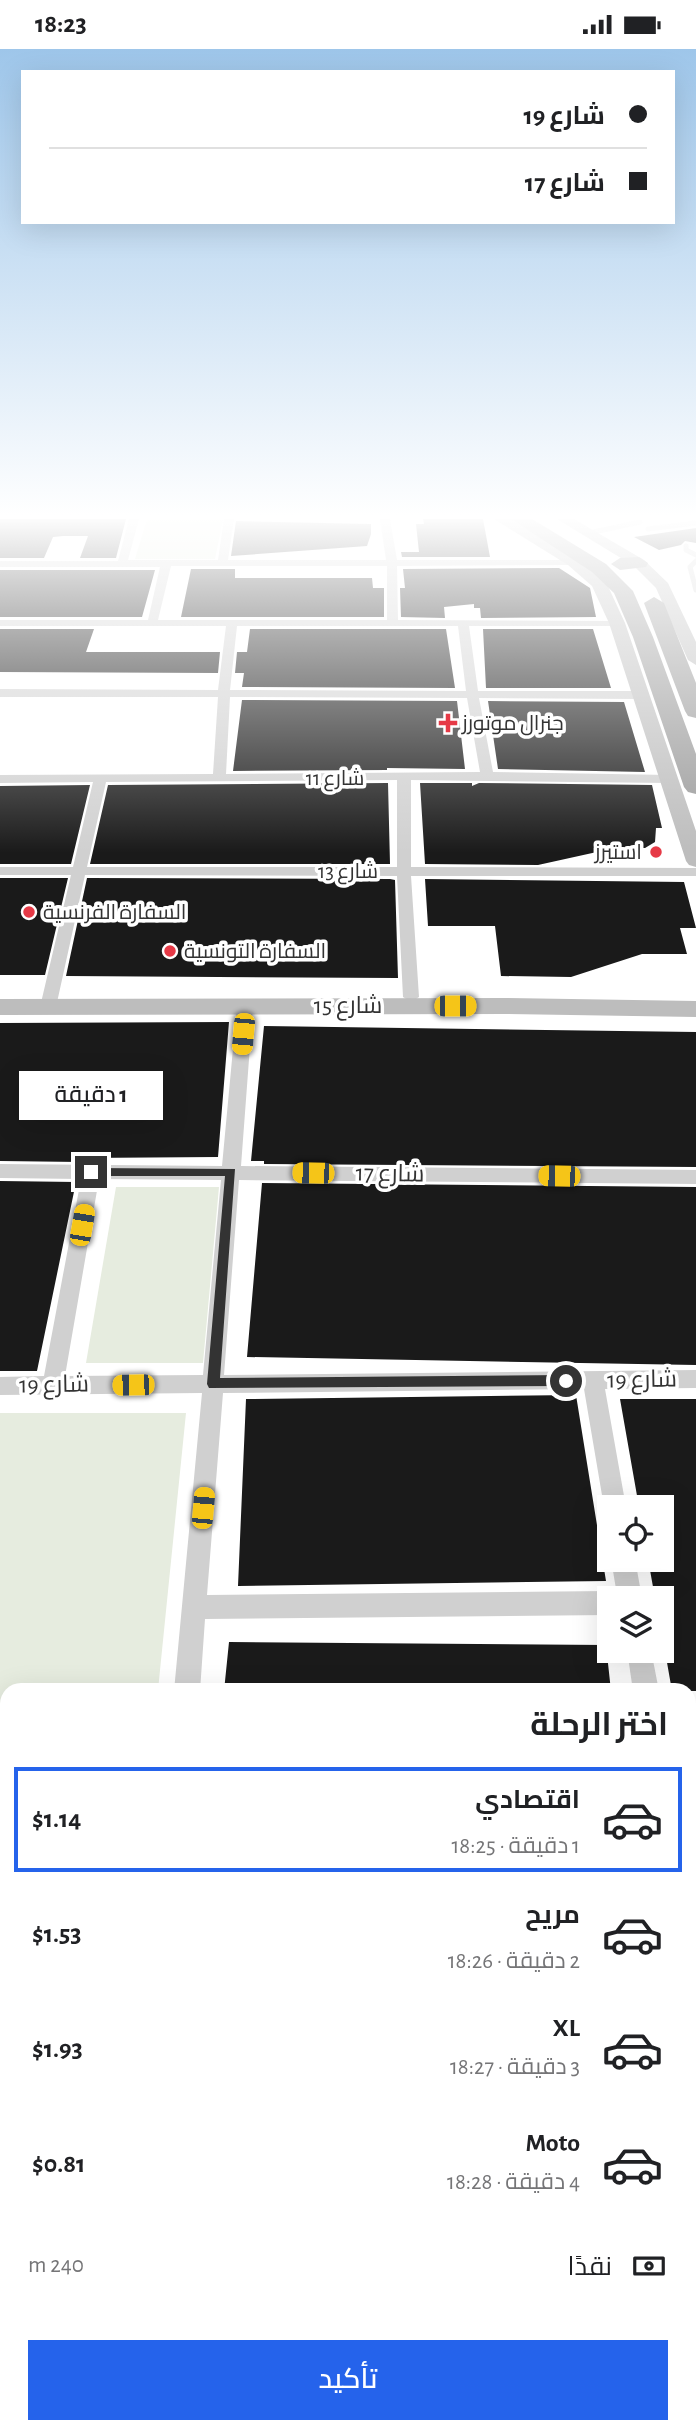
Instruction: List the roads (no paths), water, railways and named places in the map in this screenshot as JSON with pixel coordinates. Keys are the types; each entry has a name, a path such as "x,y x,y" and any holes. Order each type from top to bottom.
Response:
{"highway":[{"path":"640,630 696,787"},
{"path":"665,630 696,711"}],"street":[{"path":"219,778 231,630"},
{"path":"464,630 487,776"},
{"path":"619,630 696,860"},
{"path":"683,630 696,660"},
{"path":"0,694 641,695"},
{"name":"شارع 11","path":"0,779 487,776 669,779"},
{"path":"404,778 404,871 411,997"},
{"path":"49,1002 100,780"},
{"name":"شارع 13","path":"0,870 696,872"},
{"name":"شارع 15","path":"0,996 49,1002 245,1006 696,1009"},
{"name":"شارع 15","path":"0,1007 49,1002 411,997 696,997"},
{"path":"188,1683 245,1006"},
{"name":"شارع 17","path":"0,1171 696,1177"},
{"path":"53,1385 91,1172"},
{"name":"شارع 19","path":"0,1386 696,1379"},
{"path":"593,1380 613,1495"},
{"path":"194,1607 597,1603"},
{"path":"641,1663 645,1683"}],"place":[{"name":"جنرال موتورز","path":"448,723"},
{"name":"استيرز","path":"656,852"},
{"name":"السفارة الفرنسية","path":"29,912"},
{"name":"السفارة التونسية","path":"170,951"}]}
